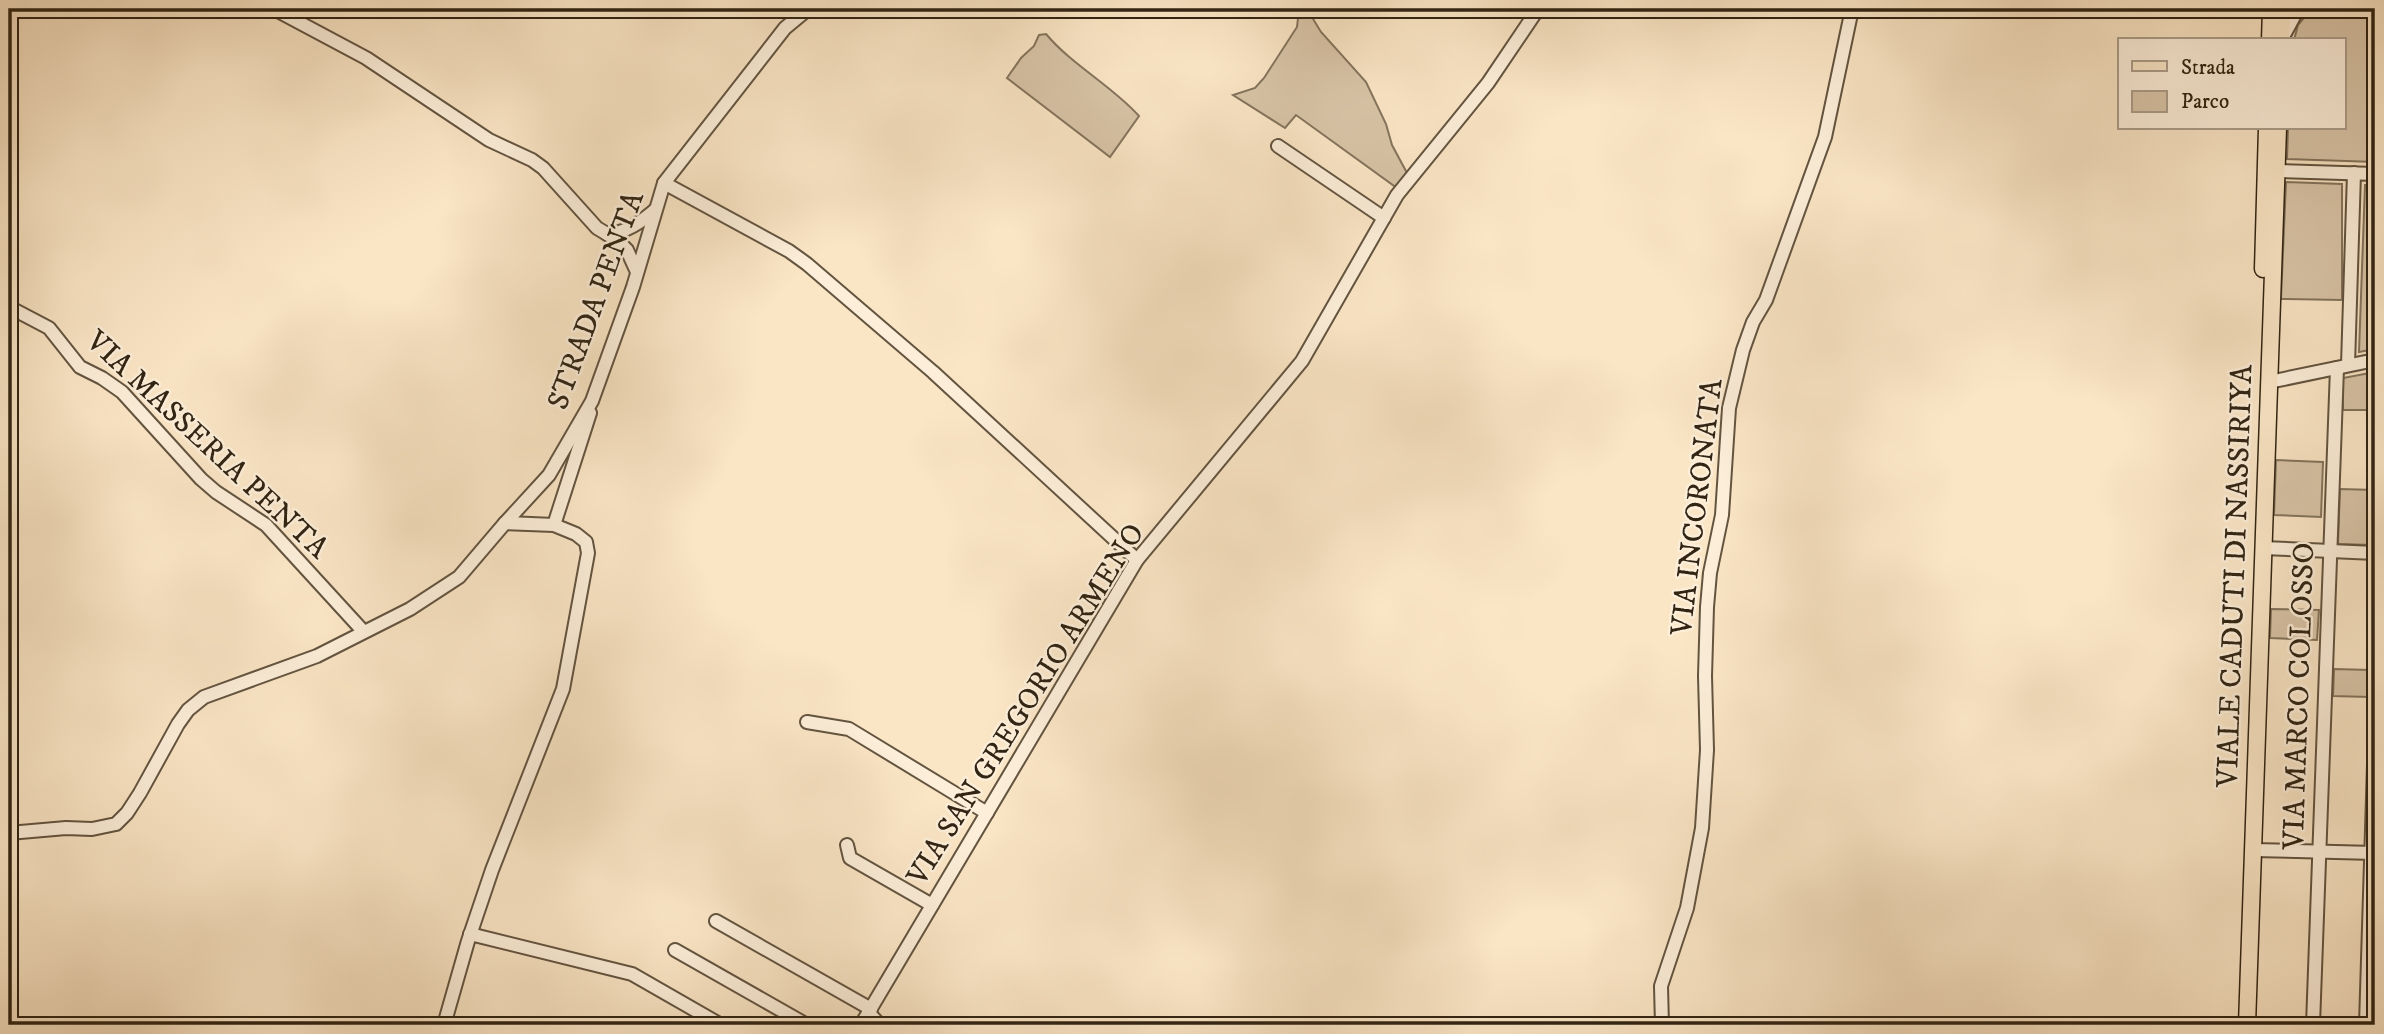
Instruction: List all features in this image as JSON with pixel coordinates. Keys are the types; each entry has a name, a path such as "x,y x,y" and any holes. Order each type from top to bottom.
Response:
{"main road":[{"path":"2270,38 2271,9"},
{"path":"2281,9 2282,38"},
{"name":"VIALE CADUTI DI NASSIRIYA","path":"2237,1025 2267,130"},
{"name":"VIALE CADUTI DI NASSIRIYA","path":"2247,1025 2278,130"}],"street":[{"path":"274,9 366,58 489,140 532,160 543,168 597,228 627,250 637,272"},
{"name":"STRADA PENTA","path":"9,833 66,828 92,829 116,824 140,793 178,724 188,710 204,697 317,656 410,609 459,577 550,475 592,401 637,272 664,183 785,28 808,9"},
{"name":"VIA SAN GREGORIO ARMENO","path":"861,1025 1137,561 1302,361 1384,218 1413,175 1488,83 1538,9"},
{"name":"VIA INCORONATA","path":"1662,1025 1661,986 1686,908 1702,828 1707,750 1707,607 1710,573 1722,515 1729,408 1743,350 1753,322 1766,300 1825,137 1852,9"},
{"path":"2283,38 2298,9"},
{"path":"1278,146 1384,218"},
{"path":"2277,171 2375,174"},
{"name":"VIA MARCO COLOSSO","path":"2313,1025 2329,551 2354,173"},
{"path":"664,183 789,251 807,264 933,372 1137,561"},
{"path":"607,233 619,233 655,210"},
{"name":"VIA MASSERIA PENTA","path":"9,307 49,328 80,366 122,393 201,479 266,525 363,631"},
{"path":"2269,382 2375,360"},
{"path":"554,525 587,427 592,401"},
{"path":"444,1025 492,870 563,689 588,553 586,541 554,525 505,523"},
{"path":"2263,548 2375,553"},
{"path":"807,722 849,729 987,813"},
{"path":"2366,1025 2375,732"},
{"path":"847,845 850,858 932,905"},
{"path":"2253,850 2373,853"},
{"path":"716,921 869,1010 880,1025"},
{"path":"470,934 632,974 722,1025"},
{"path":"675,950 807,1025"}],"green space":[{"path":"1299,9 1307,9 1321,32 1366,82 1386,124 1392,145 1407,173 1397,188 1296,115 1285,128 1233,95 1255,88 1264,78 1297,27"},
{"path":"2311,9 2375,9 2375,162 2287,159 2288,130 2346,130 2346,38 2295,38 2298,25"},
{"path":"1046,34 1139,116 1110,157 1007,78 1021,58 1034,46 1039,35"},
{"path":"2286,182 2342,184 2342,300 2281,299"},
{"path":"2365,185 2375,185 2375,349 2359,352"},
{"path":"2375,372 2375,410 2343,410 2343,378"},
{"path":"2276,460 2323,462 2321,517 2274,515"},
{"path":"2340,489 2375,490 2374,545 2338,544"},
{"path":"2271,609 2319,610 2317,640 2270,638"},
{"path":"2334,669 2370,670 2369,697 2333,696"}]}
